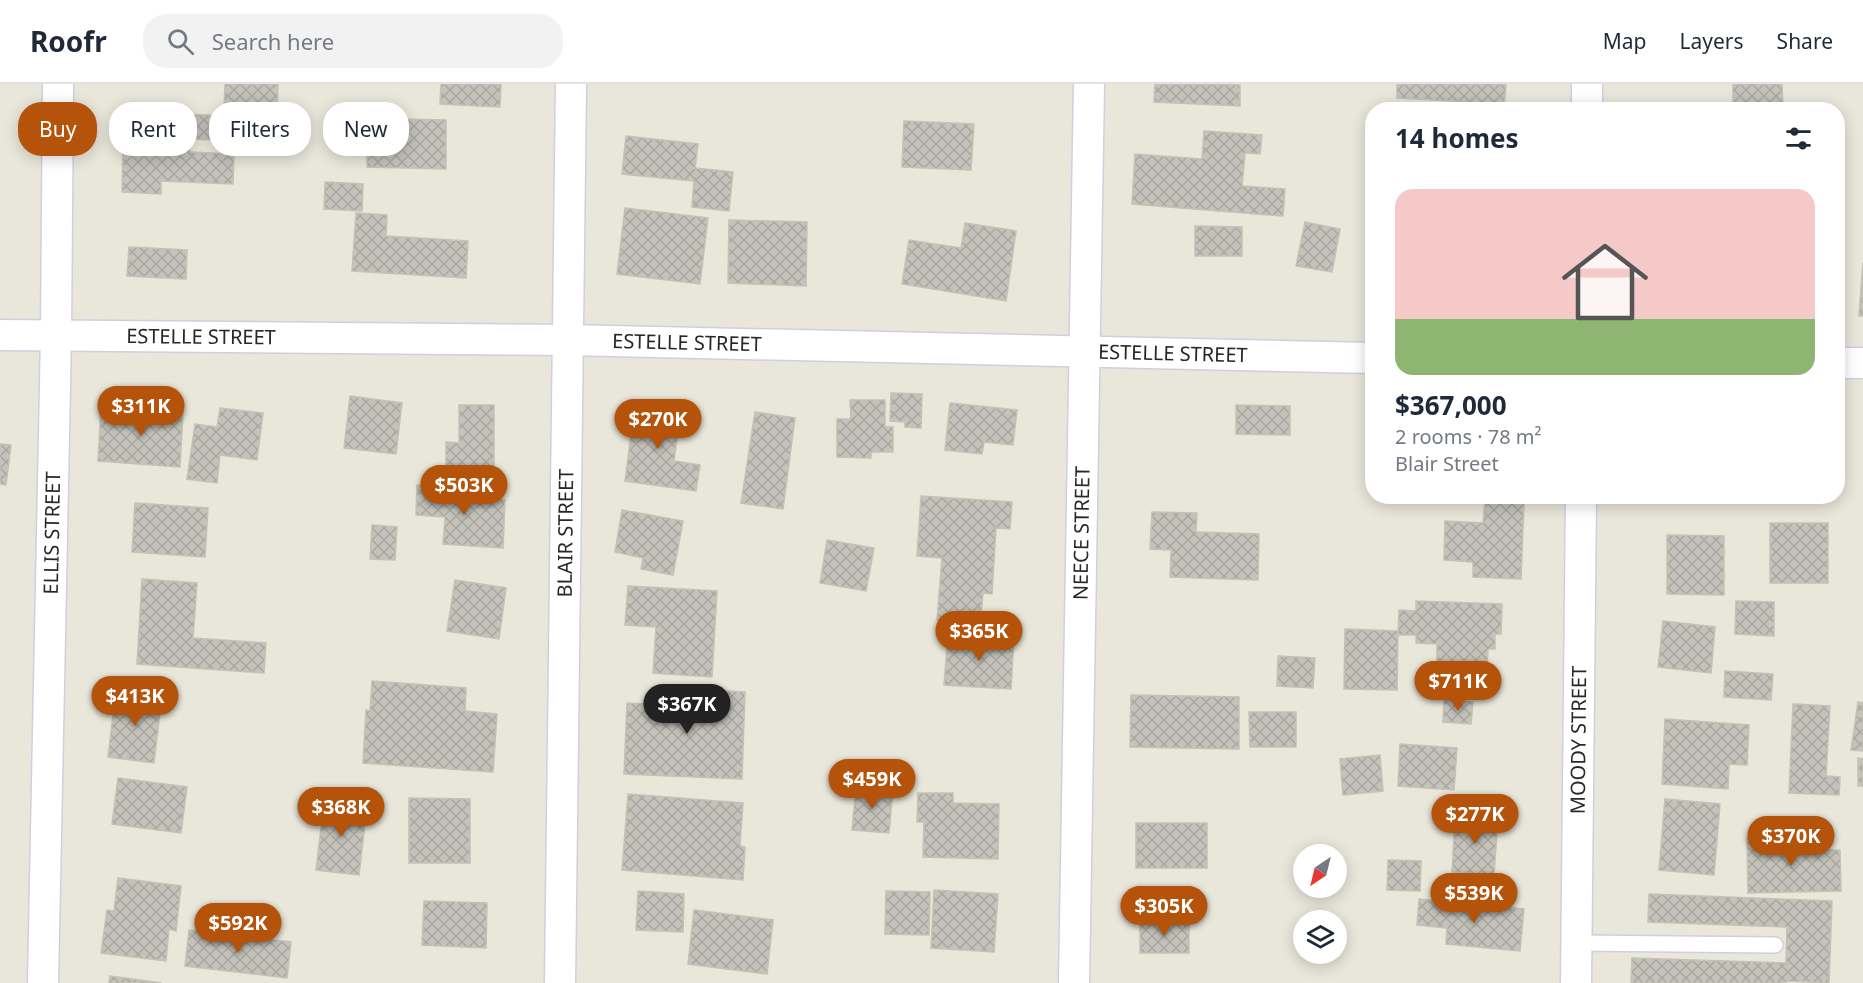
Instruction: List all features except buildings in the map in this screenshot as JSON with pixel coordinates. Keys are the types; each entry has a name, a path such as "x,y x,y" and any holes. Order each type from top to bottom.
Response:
{"street":[{"name":"ELLIS STREET","path":"43,983 56,335 58,84"},
{"name":"BLAIR STREET","path":"560,983 571,84"},
{"name":"NEECE STREET","path":"1074,983 1089,84"},
{"path":"1587,84 1587,102"},
{"name":"ESTELLE STREET","path":"0,335 568,340 1365,358"},
{"path":"1845,363 1863,363"},
{"name":"MOODY STREET","path":"1576,983 1581,504"}],"lane":[{"path":"1576,943 1775,945"}]}
